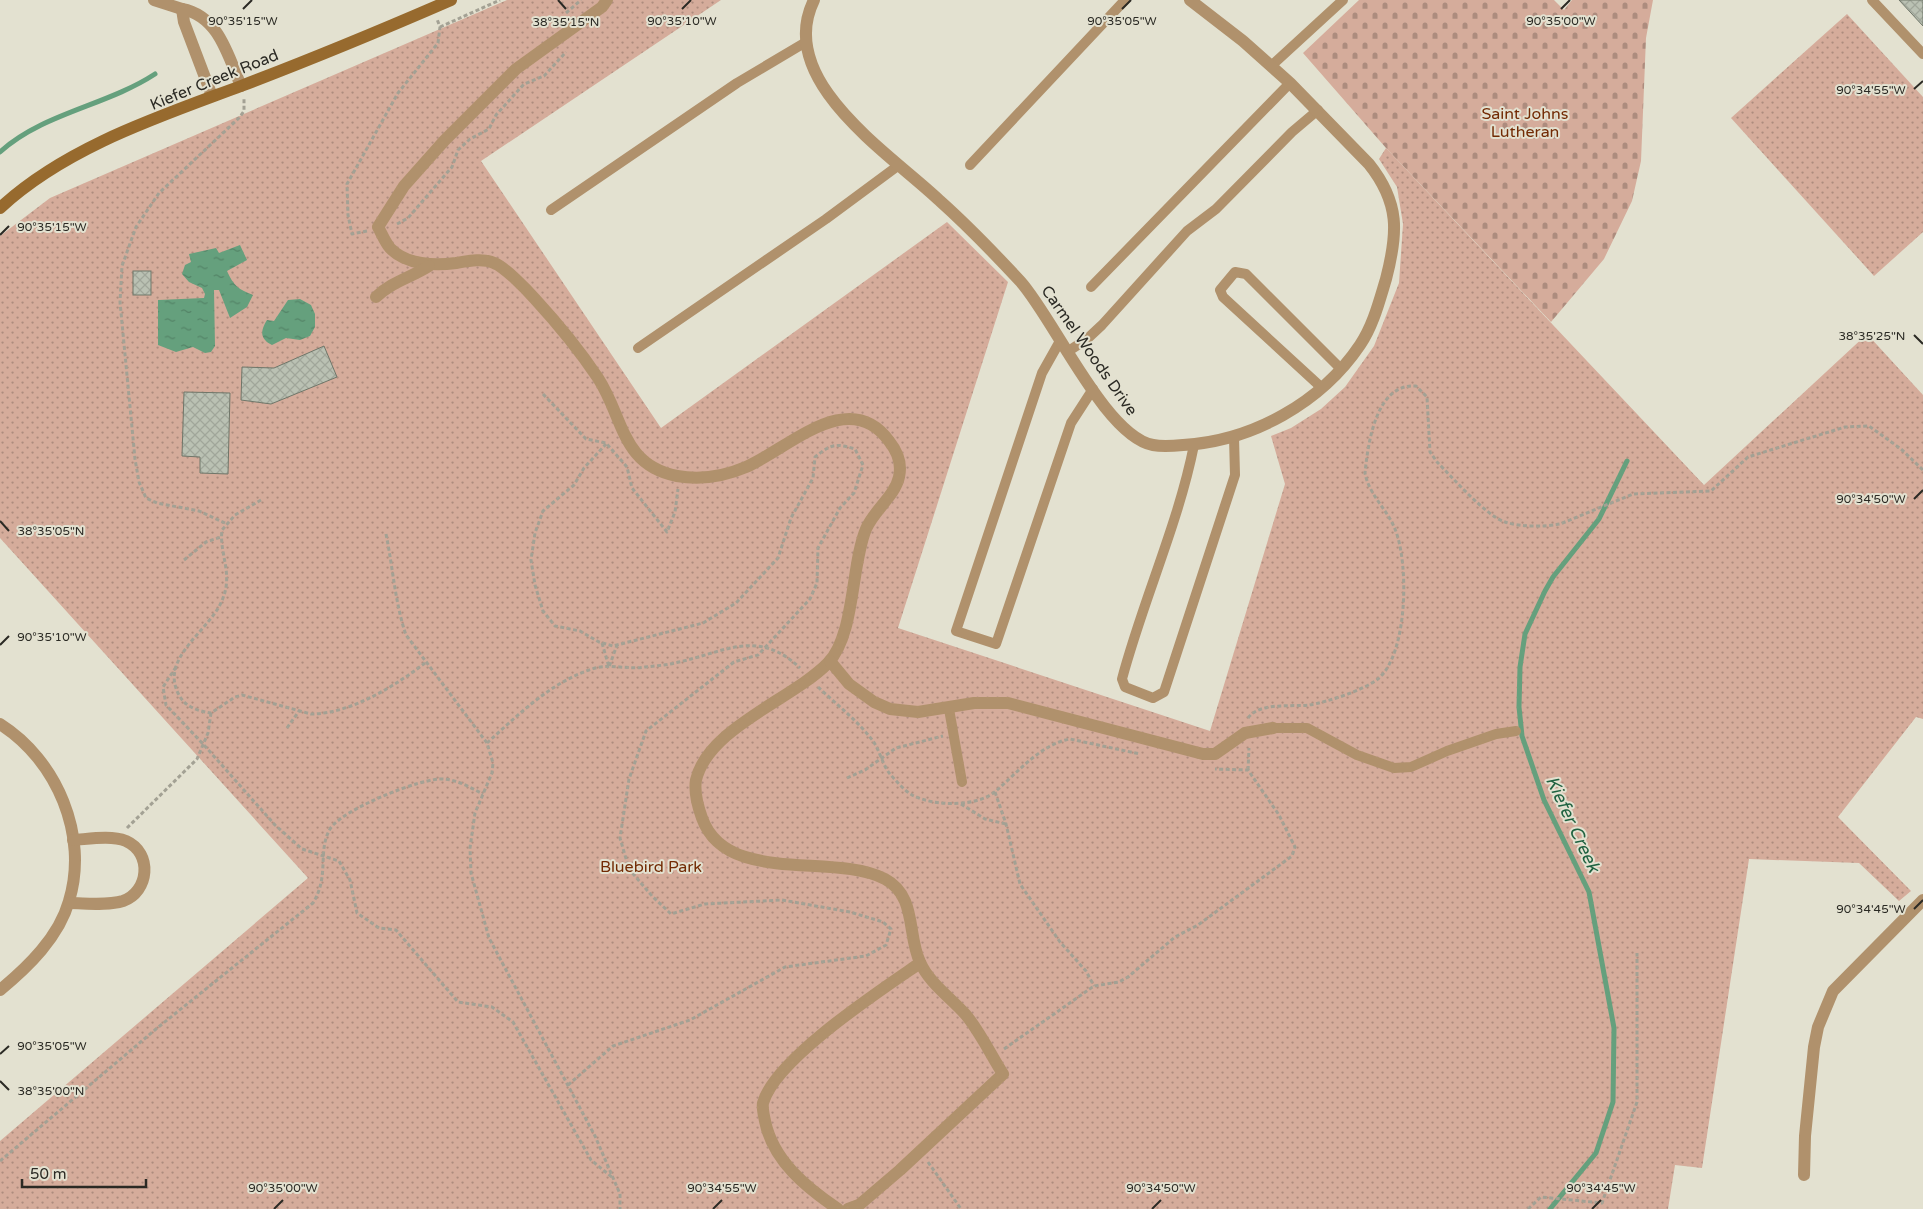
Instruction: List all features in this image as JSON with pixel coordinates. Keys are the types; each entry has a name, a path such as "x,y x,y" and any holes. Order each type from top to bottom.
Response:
{"street":[{"path":"154,0 196,12 216,29 241,86"},
{"name":"Kiefer Creek Road","path":"0,208 19,191 70,158 212,96 241,86 451,0"},
{"path":"430,266 391,250 378,228 404,186 444,141 516,69 602,7 607,0"},
{"name":"Carmel Woods Drive","path":"814,0 808,12 806,42 813,66 822,86 843,113 899,166 939,199 1024,286 1064,347 1116,420 1140,441 1154,445 1194,444 1234,437 1272,421 1299,406 1322,388 1341,369 1360,345 1374,319 1393,252 1395,215 1386,189 1378,176 1318,110 1290,83 1190,0"},
{"path":"182,9 184,22 212,96"},
{"path":"376,297 386,287 411,277 430,266 469,260 496,263 533,296 586,361 601,383 619,420 627,444 645,464 678,476 722,476 747,467 819,425 845,417 864,421 878,428 888,440 900,462 898,483 866,528 844,633 830,661 746,721 705,758 696,782 697,802 704,824 715,841 731,852 751,860 830,867 865,873 886,880 900,892 910,914 920,963 940,990 968,1017 1003,1074 921,1151 859,1205 848,1209"},
{"path":"830,661 850,684 874,702 890,709 918,712 974,703 1008,703 1203,754 1215,754 1245,733 1272,728"},
{"path":"0,724 30,749 50,774 72,824 75,878 69,903 42,950 31,963 0,990"},
{"path":"69,903 121,902 132,897 140,889 144,878 145,866 141,856 126,841 114,838 72,840"},
{"path":"1804,1175 1805,1136 1814,1047 1818,1027 1833,991 1923,900"},
{"path":"838,1209 815,1194 777,1153 767,1128 762,1104 772,1083 805,1049 853,1010 920,963"}],"lane":[{"path":"970,166 1125,0"},
{"path":"1271,66 1343,0"},
{"path":"1872,0 1923,54"},
{"path":"551,210 737,83 806,42"},
{"path":"1091,287 1290,83"},
{"path":"1093,389 1071,423 996,644 956,631 1042,373 1064,347 1087,339 1102,325 1187,231 1216,209 1292,132 1318,110"},
{"path":"638,348 826,220 899,166"},
{"path":"1322,388 1224,297 1220,290 1236,272 1246,274 1341,369"},
{"path":"1194,444 1186,482 1134,633 1122,679 1125,686 1153,698 1164,692 1235,475 1234,437"},
{"path":"949,708 962,782"},
{"path":"1272,728 1308,728 1356,755 1394,768 1411,767 1447,751 1496,734 1516,731"}],"path":[{"path":"440,27 500,0"},
{"path":"564,15 582,0"},
{"path":"433,8 440,27 438,43 398,93 347,184 348,215 352,234 397,224 408,218 452,167 458,150 470,139 488,129 496,115 524,84 544,76 569,49 573,43 565,34"},
{"path":"225,523 199,511 157,503 146,498 139,482 135,459 120,302 122,266 136,227 159,193 240,118 246,103 241,86"},
{"path":"993,1058 1094,986 1119,982 1128,977 1175,937 1198,925 1292,856 1295,847 1279,815 1248,770 1249,753 1245,733 1246,720 1258,710 1318,703 1343,695 1378,678 1394,658 1404,612 1401,554 1396,531 1390,518 1373,493 1364,473 1375,420 1383,404 1392,393 1406,385 1416,386 1427,398 1430,452 1490,513 1505,522 1560,524 1633,494 1711,491 1748,457 1845,427 1869,426 1901,449 1923,470"},
{"path":"543,394 586,438 606,443 627,467 632,488 667,532 675,512 678,476"},
{"path":"261,500 225,523 221,537 227,571 224,598 214,614 180,657 176,668 163,687 166,706 204,745 275,825 302,849 339,860 350,880 357,913 379,928 396,930 458,1002 492,1007 513,1022 591,1160 614,1180"},
{"path":"386,534 400,616 409,640 486,743 493,763 475,813 470,848 471,873 489,938 595,1136 620,1194 620,1209"},
{"path":"184,560 206,542 221,537"},
{"path":"602,642 609,667"},
{"path":"609,667 618,644"},
{"path":"486,743 526,708 559,685 593,668 642,668 680,662 730,647 746,646 780,652 791,660 872,740 884,758 889,773 912,795 939,802 976,802 995,792 1015,772 1060,741 1070,739 1145,755"},
{"path":"176,668 176,689 181,699 190,707 211,713 220,709 235,697 242,695 311,714 335,712 396,684 425,663"},
{"path":"286,728 299,711"},
{"path":"127,829 197,760 204,745 211,713"},
{"path":"847,778 865,770 896,748 953,734"},
{"path":"1209,768 1248,770"},
{"path":"0,1161 156,1029 313,903 322,885 326,840 331,828 346,813 380,797 443,779 468,786 483,794"},
{"path":"995,792 1006,824 1020,884 1060,942 1086,971 1094,986"},
{"path":"961,803 985,818 1006,824"},
{"path":"1528,1209 1541,1198 1602,1202 1637,1102 1637,953"},
{"path":"921,1151 961,1209"}],"green space":[{"name":"Bluebird Park","path":"507,0 721,0 481,161 661,428 947,222 1008,282 898,628 1210,731 1285,484 1271,436 1291,428 1321,409 1345,387 1374,346 1399,283 1403,224 1397,187 1379,159 1386,148 1704,485 1867,334 1923,395 1923,719 1916,717 1838,817 1911,891 1899,901 1859,863 1749,859 1702,1168 1675,1165 1668,1209 0,1209 0,1141 308,878 0,538 0,236 50,198"},
{"name":"Saint Johns Lutheran","path":"1359,0 1554,0 1564,10 1572,0 1653,0 1646,38 1641,161 1632,201 1604,259 1551,322 1386,148 1303,53"},
{"path":"1847,14 1923,97 1923,232 1874,276 1731,118"}],"water":[{"path":"240,245 247,260 227,271 237,286 253,295 247,307 230,318 219,290 214,290 215,346 211,352 205,353 193,347 176,352 158,345 158,300 204,298 205,294 202,288 189,282 182,274 185,265 191,262 189,254 216,248 219,253"},
{"path":"300,299 311,305 315,314 315,327 310,336 300,340 286,338 272,345 268,343 262,334 267,320 274,321 288,300"}],"building":[{"path":"1899,0 1923,0 1923,26"},
{"path":"133,271 151,271 151,295 133,295"},
{"path":"324,346 337,377 271,404 241,400 242,367 274,368"},
{"path":"184,392 230,393 228,474 200,473 200,457 182,456"}],"waterway":[{"path":"0,152 35,128 116,94 155,74"},
{"name":"Kiefer Creek","path":"1550,1209 1596,1153 1613,1102 1614,1028 1589,892 1544,800 1522,736 1519,707 1520,667 1525,634 1545,591 1553,577 1599,519 1627,461"}]}
